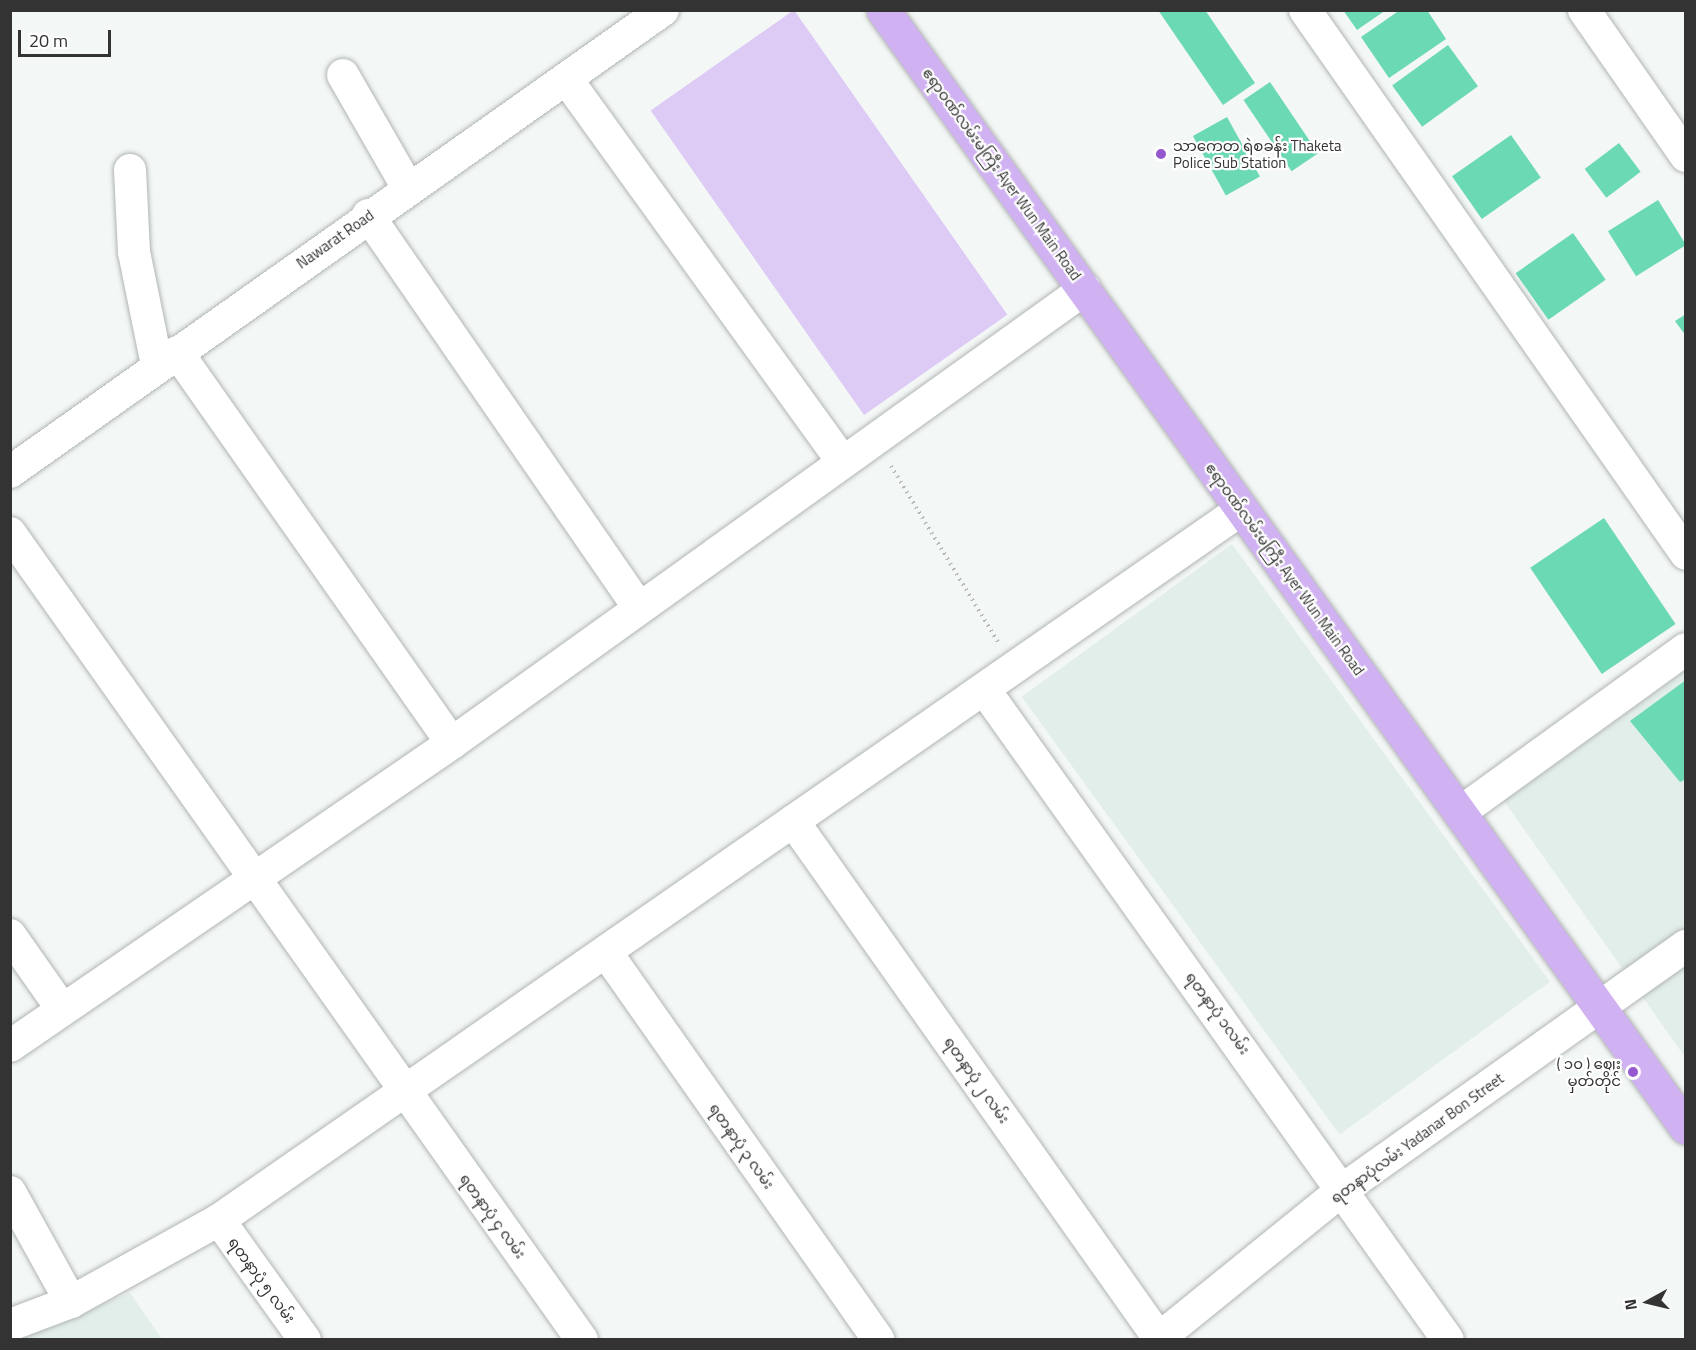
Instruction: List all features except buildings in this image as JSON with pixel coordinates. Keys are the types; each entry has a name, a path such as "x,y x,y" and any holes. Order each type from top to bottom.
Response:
{"main road":[{"name":"ဧရာဝဏ်လမ်းမကြီး Ayer Wun Main Road","path":"883,10 1242,510 1462,811 1686,1128"}],"street":[{"name":"Nawarat Road","path":"10,472 368,215 568,81 663,10"},
{"path":"1305,10 1686,554"},
{"path":"1584,10 1686,156"},
{"path":"343,75 408,188"},
{"path":"568,81 843,462"},
{"path":"130,170 134,252 167,358 452,743"},
{"path":"368,215 639,608"},
{"path":"10,1046 452,743 1085,289"},
{"path":"10,1325 71,1302 219,1220 1242,510"},
{"name":"ရတနာပုံ ၄ လမ်း","path":"10,533 404,1092 582,1340"},
{"path":"1462,811 1686,649"},
{"name":"ရတနာပုံ ၁လမ်း","path":"984,689 1345,1188 1448,1340"},
{"name":"ရတနာပုံ ၂ လမ်း","path":"793,821 1158,1339"},
{"path":"10,934 62,1009"},
{"name":"ရတနာပုံလမ်း Yadanar Bon Street","path":"1158,1339 1345,1188 1686,945"},
{"name":"ရတနာပုံ ၃ လမ်း","path":"606,952 879,1340"},
{"path":"10,1192 71,1302"},
{"name":"ရတနာပုံ ၅ လမ်း","path":"219,1220 305,1340"}],"path":[{"path":"874,440 1014,668"}],"shaded area":[{"path":"794,10 1007,315 864,415 651,110"},
{"path":"1232,544 1550,982 1340,1135 1022,697"},
{"path":"1685,671 1685,1057 1504,801"},
{"path":"130,1293 162,1339 19,1340 18,1337"}],"place":[{"name":"သာကေတ ရဲစခန်း Thaketa Police Sub Station","path":"1161,154"},
{"name":"( ၁၀ ) ဈေး မှတ်တိုင်","path":"1633,1072"}]}
